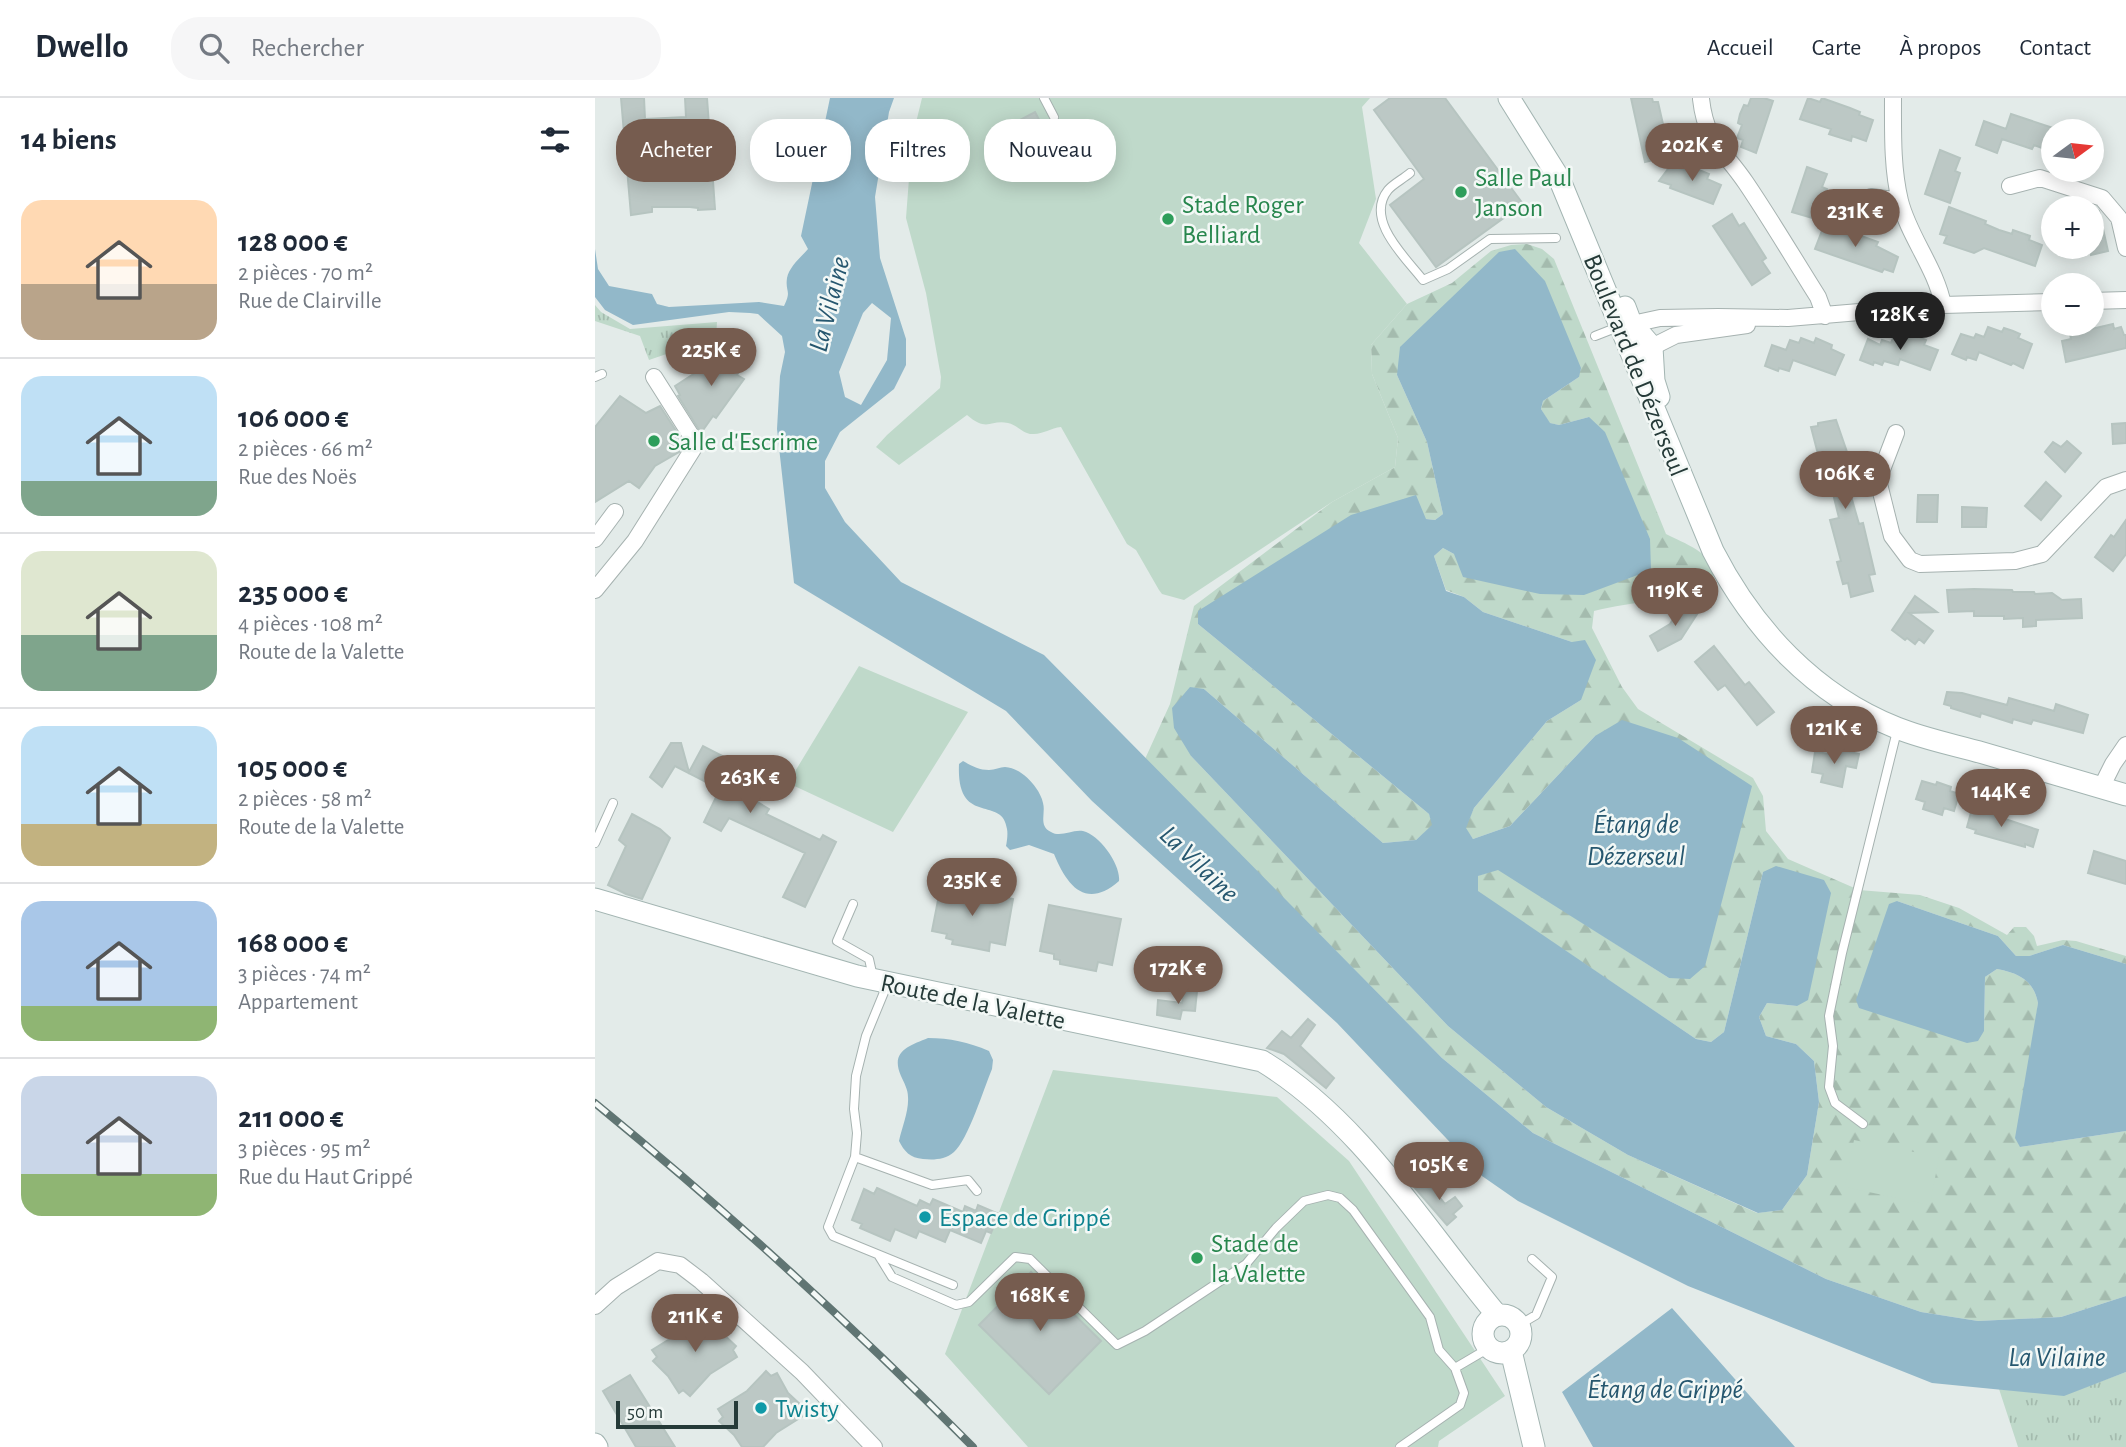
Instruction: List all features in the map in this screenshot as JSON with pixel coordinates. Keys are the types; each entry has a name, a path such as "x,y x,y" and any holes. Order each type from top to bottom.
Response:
{"street":[{"name":"Boulevard de Dézerseul","path":"1509,98 1559,178 1625,325 1713,551 1744,606 1764,632 1818,683 1857,709 1897,728 2126,795"},
{"path":"1893,98 1895,163 1900,201 1940,289 1943,305"},
{"path":"1701,99 1703,120 1715,145 1744,181 1818,298 1825,316"},
{"path":"2010,186 2040,178 2102,198 2119,218 2126,248"},
{"path":"1871,197 1900,201"},
{"path":"2104,301 2126,300"},
{"path":"1625,325 1660,318 1788,318 1943,305 2041,302"},
{"path":"1652,347 1676,335 1788,318"},
{"name":"Boulevard de Dézerseul","path":"1625,325 1652,347 1654,381 1713,551"},
{"path":"595,590 635,541 693,449 692,437 654,377"},
{"path":"1896,433 1878,480 1892,536 1910,560 1920,564 2015,561 2042,554 2106,487 2126,481"},
{"path":"595,539 615,512"},
{"path":"2101,788 2126,746"},
{"name":"Route de la Valette","path":"595,899 881,981 1262,1061 1293,1080 1393,1181 1497,1315"},
{"path":"595,1306 616,1287 658,1261 680,1265 801,1373 874,1447"},
{"path":"1497,1315 1512,1318 1519,1325 1521,1339 1511,1351 1498,1353 1489,1348 1483,1336 1483,1328 1487,1322 1497,1315"},
{"path":"1511,1351 1534,1447"}],"lane":[{"path":"1044,98 1054,117"},
{"path":"1410,173 1388,190 1381,205 1381,220 1423,281 1448,269 1490,239 1556,238"},
{"path":"1595,336 1625,325"},
{"path":"1863,1124 1835,1103 1829,1087 1833,1046 1829,1016 1897,728"},
{"path":"595,843 613,803"},
{"path":"853,904 837,941 869,959 881,981 856,1076 855,1157 828,1227 833,1236 953,1285"},
{"path":"855,1157 932,1185 968,1180 977,1191"},
{"path":"879,1256 892,1278 956,1305 969,1302 1015,1257 1030,1259 1117,1345 1145,1331 1246,1264 1276,1228 1304,1201 1328,1195 1340,1198 1353,1210 1430,1317 1439,1350 1455,1368 1464,1393 1460,1405 1400,1447"},
{"path":"1519,1325 1536,1315 1552,1277 1532,1259"},
{"path":"1455,1368 1489,1348"}],"green space":[{"path":"922,98 1370,98 1362,107 1376,199 1359,243 1407,304 1371,345 1372,374 1398,438 1395,467 1332,502 1184,600 1162,594 1159,590 1136,550 1127,544 1061,427 1030,434 1008,423 984,424 967,415 899,465 876,447 940,388 941,377 926,293 906,218 909,182 970,182 970,119 917,119"},
{"path":"1527,244 1542,249 1554,259 1666,534 1699,551 1710,563 1713,571 1713,580 1685,593 1594,611 1592,628 1622,687 1638,709 1753,778 1763,796 1766,831 1788,859 1859,890 1920,895 1959,908 2007,935 2014,927 2026,927 2034,936 2037,946 2063,940 2076,941 2126,956 2126,964 2063,945 2029,956 2016,956 1998,936 1897,901 1984,1031 1985,977 1997,969 2005,971 2024,979 2036,995 2038,1003 2020,1147 2126,1131 2126,1296 2061,1317 1978,1321 1921,1312 1826,1279 1533,1133 1442,1058 1145,759 1170,704 1194,606 1332,502 1395,467 1398,438 1372,374 1371,345 1407,304 1452,283 1491,251","holes":["1397,375 1579,377 1543,401 1541,409 1549,423 1559,425 1589,417 1454,554 1443,548 1434,556 1446,590 1464,597 1483,612 1572,642 1581,700 1547,721 1474,808 1465,828 1473,839 1510,826 1595,736 1669,978 1498,869 1477,876 1478,892 1696,1039 1711,1042 1724,1032 1763,872 1797,1006 1767,1003 1759,1017 1766,1036 1796,1044 1814,1061 1819,1102 1807,1175 1782,1210 1757,1213 1628,1155 1546,1107 1448,1026 1191,756 1204,689 1383,843 1416,840 1433,825 1429,814 1198,624 1198,612 1426,519 1435,520 1443,514 1427,442"]},
{"path":"595,305 601,312 630,329 717,322 716,337 649,360 640,336 595,321"},
{"path":"859,666 968,712 893,832 788,783"},
{"name":"Stade de la Valette","path":"1053,1070 1277,1097 1349,1161 1505,1396 1439,1441 1438,1447 1028,1447 945,1354"},
{"path":"1854,1140 1939,1157 1930,1205 1845,1187"},
{"path":"2126,1372 2126,1447 2018,1447 1999,1389 2064,1395"}],"water":[{"name":"La Vilaine","path":"830,98 894,98 888,119 865,119 865,182 877,182 875,197 880,258 906,339 906,365 894,389 840,432 825,461 825,488 845,522 901,582 1044,655 1442,1058 1533,1133 1826,1279 1921,1312 1978,1321 2061,1317 2126,1296 2126,1372 2064,1396 1932,1383 1688,1286 1518,1201 1482,1176 1337,1023 1092,801 1006,711 794,583 777,429 780,376 785,352 782,336 758,314 750,313 729,312 633,325 605,310 595,297 595,249 598,269 609,286 652,294 657,304 669,307 759,302 784,306 788,297 788,274 808,249 801,236 812,182 851,182 851,119 826,119","holes":["872,303 891,318 887,360 861,405 845,397 839,372 863,313"]},
{"name":"Étang de Dézerseul","path":"1515,249 1545,281 1581,368 1579,377 1543,401 1541,409 1550,423 1559,425 1589,417 1605,432 1650,539 1651,570 1584,595 1540,594 1463,577 1454,554 1443,548 1434,556 1446,591 1464,597 1483,612 1572,642 1585,640 1596,660 1581,700 1547,721 1474,808 1466,828 1473,839 1510,826 1595,736 1622,720 1678,738 1752,786 1705,966 1690,979 1669,978 1498,870 1478,876 1478,891 1696,1039 1711,1042 1724,1032 1763,872 1776,866 1824,880 1831,893 1808,1000 1797,1006 1767,1003 1759,1017 1766,1036 1796,1044 1814,1061 1819,1102 1807,1175 1782,1210 1758,1213 1628,1155 1546,1107 1448,1026 1191,756 1174,728 1172,708 1190,687 1204,689 1383,843 1416,840 1432,825 1429,814 1198,624 1198,611 1351,515 1416,495 1426,519 1435,520 1443,514 1427,442 1397,375 1400,347 1499,252"},
{"path":"963,761 982,769 1005,767 1023,774 1041,797 1047,829 1055,834 1083,831 1096,838 1113,859 1119,881 1097,894 1087,894 1065,876 1054,854 1029,845 1010,850 1006,846 1007,831 1004,819 997,813 972,803 965,796 960,784 959,764"},
{"path":"1897,901 1998,936 2016,956 2029,956 2063,945 2126,964 2126,1131 2020,1147 2015,1138 2038,1003 2033,989 2019,976 1997,969 1985,977 1984,1031 1978,1041 1967,1043 1859,1008 1856,1000 1889,904"},
{"path":"928,1038 974,1045 989,1051 993,1060 992,1069 965,1137 954,1152 947,1157 935,1159 911,1156 899,1141 908,1097 898,1061 903,1051"},
{"name":"Étang de Grippé","path":"1672,1308 1795,1447 1593,1447 1562,1392"}],"building":[{"path":"621,98 644,98 645,119 623,119"},
{"path":"685,98 707,98 709,119 645,119 686,117"},
{"name":"Salle Paul Janson","path":"1390,98 1445,98 1523,204 1436,267 1390,205 1424,179 1374,110"},
{"path":"1631,98 1652,98 1653,102 1658,102 1667,142 1663,143 1666,157 1645,162"},
{"path":"1751,98 1773,101 1756,153 1741,147 1743,140 1737,138 1742,125 1738,123 1740,114"},
{"path":"1808,98 1820,102 1822,98 1860,112 1859,115 1873,120 1866,141 1852,136 1851,141 1829,134 1831,129 1800,119"},
{"path":"1035,112 1039,119 1022,119"},
{"path":"2011,114 2041,124 2041,148 2034,145 2032,149 2002,139 1997,153 1976,145 1984,121 2006,129"},
{"path":"1940,150 1960,158 1955,171 1960,173 1950,203 1925,194"},
{"path":"1671,165 1690,172 1692,167 1709,174 1707,179 1721,185 1713,204 1670,188 1671,185 1659,181"},
{"path":"1807,167 1827,174 1822,187 1827,189 1816,219 1792,212"},
{"path":"628,182 713,182 715,209 652,207 652,212 631,215"},
{"path":"1949,207 1986,221 1985,224 1999,230 2012,234 2013,230 2030,236 2029,240 2041,245 2041,248 2035,266 1984,248 1974,253 1944,243 1947,236 1940,234"},
{"path":"1732,214 1739,226 1744,223 1766,258 1762,261 1770,273 1752,285 1713,226"},
{"path":"1825,223 1878,242 1876,246 1898,257 1893,272 1884,269 1882,272 1815,249"},
{"path":"2104,233 2108,251 2104,252"},
{"path":"2113,324 2114,329 2121,327 2126,335 2126,348 2066,362 2062,341 2071,339 2070,336 2104,336 2104,326"},
{"path":"1988,327 2002,332 2004,328 2013,331 2020,334 2018,338 2032,344 2023,368 1979,352 1976,360 1967,357 1966,360 1952,354 1961,334 1974,338 1976,334 1984,337"},
{"path":"1895,333 1908,338 1910,333 1926,340 1924,345 1938,350 1930,370 1900,359 1898,365 1884,361 1882,365 1874,362 1873,365 1860,360 1868,339 1880,345 1882,340 1891,343"},
{"path":"1801,338 1814,343 1816,338 1832,345 1831,349 1844,355 1835,375 1793,360 1789,371 1779,368 1778,371 1765,366 1772,345 1786,350 1790,340 1799,343"},
{"path":"734,354 748,357 737,375 744,379 716,418 713,416 701,433 678,396 680,395 675,386 695,373 692,368 719,356"},
{"path":"620,396 646,413 660,406 682,440 682,446 679,452 655,466 639,488 629,481 595,502 595,427"},
{"path":"1836,420 1847,452 1855,495 1851,496 1859,524 1863,523 1875,574 1869,575 1873,591 1851,597 1848,583 1843,584 1837,562 1841,561 1830,520 1839,518 1824,457 1819,458 1811,427"},
{"path":"2126,423 2126,443 2113,444 2112,424"},
{"path":"2067,441 2081,453 2065,472 2045,452 2053,442 2061,447"},
{"path":"2046,482 2061,496 2041,520 2025,506"},
{"path":"1918,495 1938,495 1937,522 1917,522"},
{"path":"1962,507 1987,508 1986,527 1962,527"},
{"path":"2126,520 2126,554 2113,571 2095,557"},
{"path":"1947,590 2052,593 2062,600 2081,599 2082,618 2036,620 2036,626 2023,627 2023,618 1974,616 1974,611 1949,612"},
{"path":"1915,596 1937,612 1909,613 1933,631 1924,643 1919,639 1915,644 1892,630"},
{"path":"1684,602 1699,611 1681,639 1658,651 1650,636 1670,624"},
{"path":"1714,646 1745,685 1749,682 1774,712 1757,725 1725,685 1718,690 1695,662"},
{"path":"1947,692 1962,693 2007,705 2009,698 2054,711 2056,704 2088,715 2083,733 2033,720 2031,724 2013,719 2012,723 1981,713 1980,717 1951,708 1944,704"},
{"path":"671,743 681,743 689,772 703,746 734,762 728,774 747,784 742,793 769,809 766,814 820,840 823,835 836,842 805,907 783,897 805,853 729,818 721,831 704,822 720,789 675,766 662,787 650,777"},
{"path":"1837,749 1859,754 1856,768 1846,766 1842,787 1821,782 1823,774 1812,772 1815,752 1836,755"},
{"path":"1922,781 1936,785 1937,782 1951,787 1950,791 1959,794 1954,811 1944,808 1942,815 1923,809 1925,802 1916,799"},
{"path":"1972,809 2000,814 1999,817 2038,830 2033,847 1975,833 1976,830 1967,827"},
{"path":"632,814 660,829 670,838 642,899 608,885 626,846 619,840"},
{"path":"2094,851 2126,861 2126,884 2088,873"},
{"path":"941,885 1013,899 1005,945 990,942 989,951 952,944 953,940 946,938 947,934 932,931"},
{"path":"1049,905 1121,919 1112,965 1098,962 1096,971 1060,964 1060,960 1054,959 1054,954 1040,951"},
{"path":"1185,989 1197,991 1195,1011 1182,1010 1180,1019 1157,1015 1158,1000 1182,1003"},
{"path":"1308,1019 1315,1025 1300,1046 1334,1078 1326,1088 1284,1054 1267,1048 1282,1031 1291,1038"},
{"path":"1424,1179 1445,1204 1455,1197 1462,1206 1453,1214 1456,1217 1447,1225 1414,1187"},
{"name":"Espace de Grippé","path":"877,1188 917,1206 920,1200 930,1205 933,1199 963,1212 965,1206 976,1211 978,1205 999,1214 991,1233 986,1231 981,1243 950,1230 945,1242 919,1231 916,1238 895,1229 890,1241 860,1228 862,1224 852,1220 864,1189 874,1194"},
{"path":"1031,1272 1101,1341 1049,1394 979,1325"},
{"path":"700,1312 705,1317 710,1314 722,1333 736,1346 733,1350 737,1357 710,1374 690,1396 683,1390 679,1393 668,1376 653,1361 657,1357 652,1350 681,1332"},
{"name":"Twisty","path":"766,1371 771,1376 777,1373 788,1393 802,1406 799,1409 803,1416 776,1433 763,1447 742,1447 719,1421 723,1417 718,1409 747,1391"},
{"path":"630,1375 675,1447 636,1447 603,1391"}],"railway":[{"path":"595,1103 693,1185 788,1270 882,1357 973,1447"}],"place":[{"name":"Salle Paul Janson","path":"1461,192"},
{"name":"Stade Roger Belliard","path":"1168,219"},
{"name":"Salle d'Escrime","path":"654,441"},
{"name":"Espace de Grippé","path":"925,1217"},
{"name":"Stade de la Valette","path":"1197,1258"},
{"name":"Twisty","path":"761,1408"}]}
